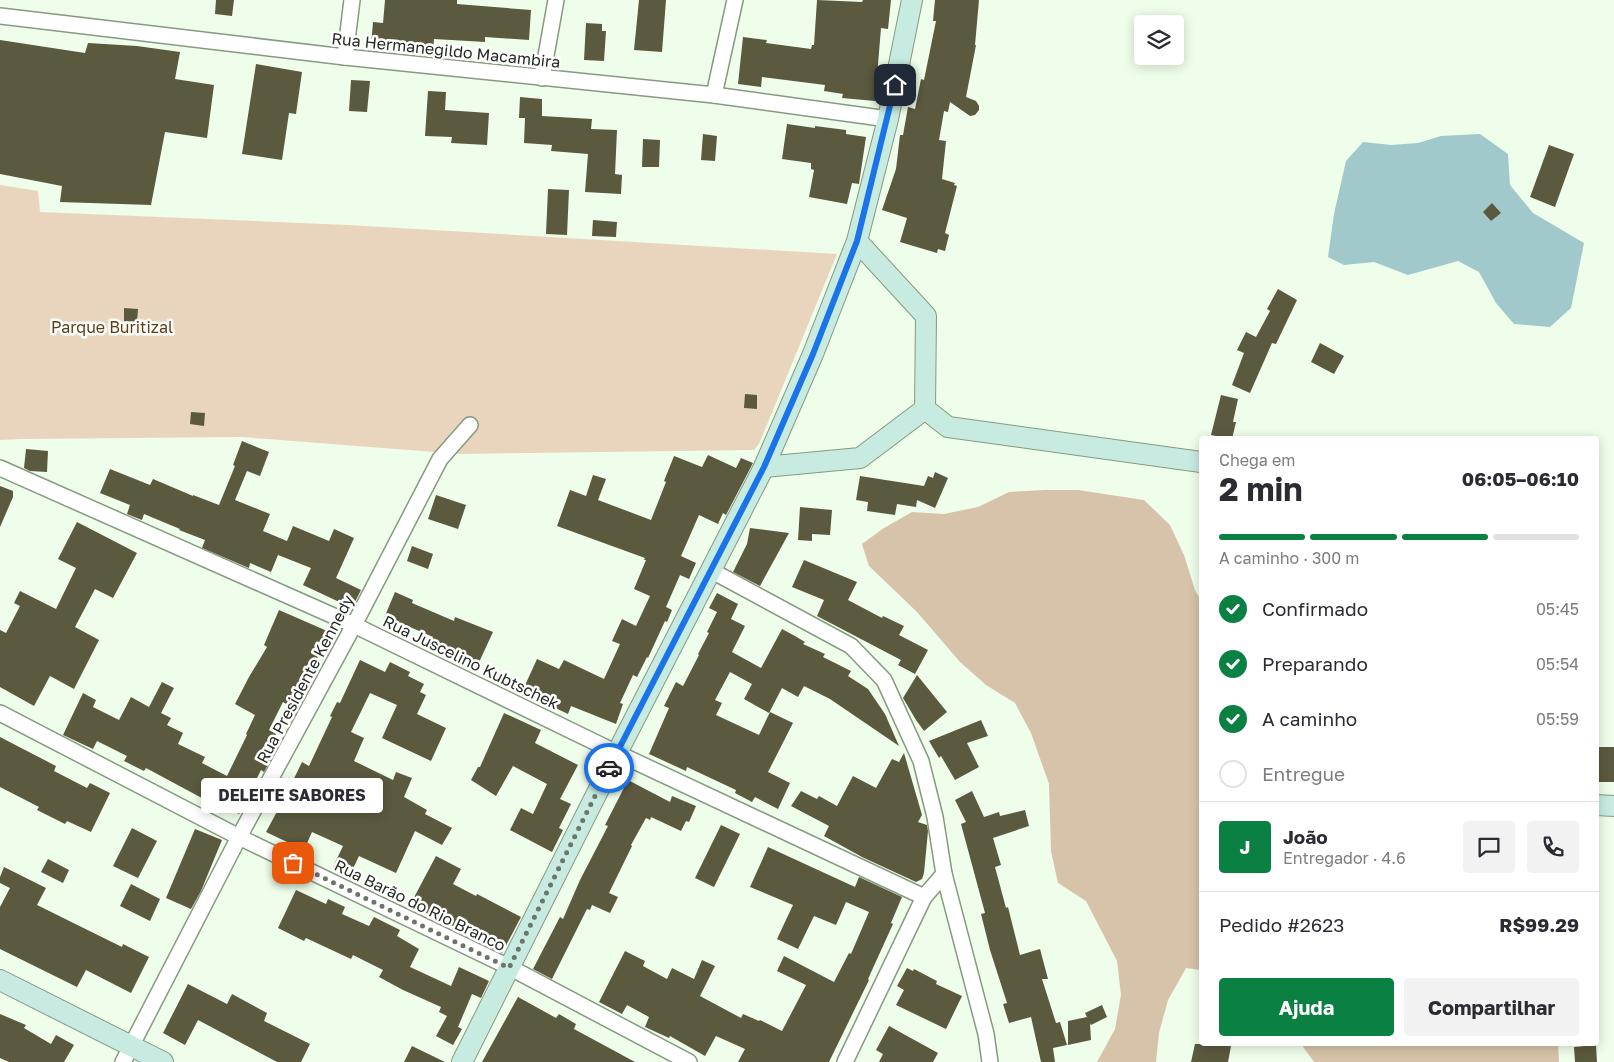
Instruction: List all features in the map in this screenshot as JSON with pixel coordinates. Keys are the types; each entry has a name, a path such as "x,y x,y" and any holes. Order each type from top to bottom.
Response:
{"street":[{"path":"345,57 352,0"},
{"path":"542,78 556,0"},
{"path":"714,95 734,0"},
{"path":"462,1062 617,753 764,467 813,354 857,241 888,119 912,0"},
{"name":"Rua Hermanegildo Macambira","path":"0,16 345,57 714,95 888,119"},
{"path":"857,241 926,316 925,409"},
{"path":"764,467 860,458 925,409"},
{"path":"925,409 948,427 1199,462"},
{"name":"Rua Presidente Kennedy","path":"128,1054 239,837 354,625 440,459 470,425"},
{"name":"Rua Juscelino Kubtschek","path":"0,468 354,625 617,753 924,897"},
{"path":"712,571 851,646 884,680 921,761 935,817 944,874 986,1034 990,1062"},
{"name":"Rua Barão do Rio Branco","path":"0,713 239,837 509,968 690,1062"},
{"path":"1599,805 1614,806"},
{"path":"845,1062 924,897 944,874"},
{"path":"0,980 128,1054 164,1062"}],"green space":[{"name":"Parque Buritizal","path":"0,185 38,191 40,212 348,225 837,254 759,444 754,450 460,454 242,437 0,440"}],"shaded area":[{"path":"1078,490 1144,500 1170,525 1184,555 1199,597 1199,970 1186,968 1168,1000 1159,1033 1156,1062 1097,1062 1115,1029 1121,995 1117,961 1086,901 1058,883 1051,851 1049,784 1031,733 1015,703 986,685 960,662 917,612 869,566 862,544 884,528 912,512 944,514 978,507 1009,492"},
{"path":"1302,1046 1558,1046 1559,1062 1314,1062"}],"water":[{"path":"1480,134 1508,154 1510,185 1533,213 1584,243 1571,308 1550,327 1514,324 1496,303 1479,272 1458,261 1408,275 1374,262 1344,265 1328,257 1334,214 1346,161 1363,142 1391,145 1418,143 1441,136"}],"building":[{"path":"216,0 234,0 232,16 215,14"},
{"path":"385,0 457,0 457,4 531,10 529,40 485,37 485,42 434,39 433,51 371,46 373,22 383,23"},
{"path":"639,0 666,0 662,52 634,50"},
{"path":"817,0 862,2 863,0 891,0 888,29 881,28 875,101 842,98 843,94 824,91 825,85 762,77 761,87 738,84 743,37 767,40 766,43 811,49 812,45 814,45"},
{"path":"935,0 979,0 976,45 966,97 976,101 979,110 975,115 970,116 950,102 948,112 944,111 939,140 946,141 942,179 955,183 954,185 957,186 945,233 949,235 945,251 938,249 937,253 900,242 907,218 882,210 896,169 900,135 903,135 908,107 915,109 921,79 924,80 936,21 933,21"},
{"path":"586,23 602,24 602,31 606,31 604,61 584,60"},
{"path":"0,40 85,53 88,43 137,46 180,52 175,79 214,85 207,138 165,132 151,205 60,202 62,186 0,174"},
{"path":"256,64 302,72 296,114 289,113 282,160 242,154"},
{"path":"351,80 370,81 367,112 349,111"},
{"path":"428,91 446,92 445,110 489,113 487,145 451,143 452,137 425,136"},
{"path":"520,97 542,99 542,116 592,119 591,129 617,130 615,174 622,175 621,194 585,192 588,154 551,151 552,145 524,143 525,118 519,118"},
{"path":"787,124 846,130 846,134 866,137 859,184 852,183 847,204 809,197 814,170 811,169 811,163 782,159"},
{"path":"703,134 717,136 715,161 701,160"},
{"path":"643,139 660,140 659,167 642,167"},
{"path":"1549,145 1574,154 1555,207 1530,197"},
{"path":"548,189 569,190 567,235 546,234"},
{"path":"1492,203 1501,213 1491,221 1483,212"},
{"path":"593,220 617,222 616,237 592,236"},
{"path":"1278,289 1297,300 1276,344 1272,343 1250,393 1232,385 1244,353 1237,350 1246,332 1256,337 1270,311 1267,309"},
{"path":"124,308 138,309 137,322 124,321"},
{"path":"1320,343 1344,356 1334,374 1311,362"},
{"path":"745,394 757,395 757,409 744,408"},
{"path":"1221,395 1238,399 1233,422 1236,422 1233,436 1211,435"},
{"path":"191,412 205,413 204,426 190,424"},
{"path":"242,441 269,452 260,476 247,471 235,500 270,514 263,531 287,541 293,526 329,541 334,529 354,538 336,578 361,590 352,608 303,585 311,568 278,555 271,572 250,563 249,568 202,548 205,540 144,514 142,520 127,514 130,505 100,493 110,469 150,485 153,479 219,505 235,466 233,465"},
{"path":"26,449 48,451 47,472 30,471 24,468"},
{"path":"708,455 736,468 741,458 753,463 726,515 723,513 718,524 699,515 681,556 696,563 689,579 680,575 666,607 672,610 667,622 665,621 637,677 633,675 620,703 623,704 616,724 571,706 568,714 522,692 537,659 559,669 564,660 604,679 620,644 612,641 622,619 636,626 650,596 634,589 646,560 644,560 645,558 557,526 570,490 586,496 593,475 606,479 598,500 651,520 674,456 702,467"},
{"path":"935,472 948,478 935,508 917,500 916,507 897,504 895,515 867,511 868,502 856,500 860,476 924,486 928,476 933,478"},
{"path":"0,486 13,491 13,497 0,527"},
{"path":"436,495 466,505 458,529 428,519"},
{"path":"800,507 832,510 830,535 812,534 812,541 798,540"},
{"path":"77,522 137,553 113,598 95,589 75,627 99,640 74,689 50,676 34,706 0,687 0,630 6,633 20,606 14,603 20,591 56,609 76,568 58,559"},
{"path":"750,528 789,533 760,586 733,572 747,544"},
{"path":"412,546 433,554 428,569 407,561"},
{"path":"804,560 857,582 848,600 882,618 883,616 904,626 899,635 928,650 915,674 898,665 901,660 817,616 824,600 792,587"},
{"path":"395,592 413,600 412,603 454,621 455,617 493,632 475,671 454,661 456,656 429,646 433,637 403,624 401,631 382,623"},
{"path":"717,593 738,604 731,619 745,626 732,652 761,668 782,629 795,636 805,642 803,644 825,654 823,657 851,671 848,676 868,689 885,714 899,746 830,699 804,686 798,697 782,688 769,713 744,699 752,684 730,672 715,700 722,703 716,715 759,735 770,712 793,723 768,772 790,783 778,809 755,797 752,802 735,793 736,790 687,767 686,771 649,754 669,708 664,706 676,682 683,686 709,633 707,632 717,612 709,608"},
{"path":"279,610 334,634 326,651 322,650 301,685 308,689 296,710 283,702 269,730 276,734 268,751 274,754 264,772 261,770 239,814 214,801 213,804 146,768 144,771 124,761 127,756 97,741 93,749 63,735 83,693 96,700 93,707 119,720 131,697 149,707 162,682 174,688 161,713 171,718 167,725 183,733 178,744 205,757 202,763 227,776 255,715 235,704 267,647 264,645"},
{"path":"360,660 385,672 390,662 410,672 408,676 424,684 420,692 426,695 417,714 446,728 431,761 382,738 397,705 370,693 351,732 364,738 354,761 393,780 396,772 412,778 404,797 427,810 425,814 452,828 442,845 415,831 396,873 359,856 350,875 333,867 343,846 312,832 304,850 266,832 302,762 309,766 332,717 330,716 337,702 340,703"},
{"path":"917,675 947,712 924,731 903,698"},
{"path":"504,713 541,730 535,743 578,765 560,799 571,804 559,828 563,830 552,852 510,830 521,808 533,814 547,784 513,766 496,796 471,780 478,767 480,767"},
{"path":"981,720 988,736 967,743 979,767 955,780 941,756 939,758 929,741"},
{"path":"0,737 56,766 54,771 87,788 90,783 110,793 91,832 67,821 65,824 37,810 39,807 0,787"},
{"path":"1599,747 1614,747 1614,782 1599,782"},
{"path":"904,753 922,815 918,822 927,825 928,831 924,873 922,879 916,882 862,857 824,836 829,826 791,806 801,791 817,799 819,796 837,806 853,776 876,788 892,759 899,762"},
{"path":"628,780 670,802 672,796 696,806 689,822 686,821 681,831 651,817 650,820 646,818 631,845 609,893 618,897 610,913 592,905 590,910 587,909 552,979 533,969 560,917 563,919 580,880 608,826 605,825"},
{"path":"972,791 984,817 999,812 1000,816 1025,810 1029,826 993,838 1001,865 995,867 1006,908 1008,907 1020,955 1040,949 1048,979 1042,979 1056,1023 1060,1022 1067,1045 1053,1048 1055,1062 1041,1062 1031,1017 1009,1023 1003,1004 1007,1003 990,950 981,914 985,913 961,824 966,822 955,800"},
{"path":"721,825 740,834 714,887 695,878"},
{"path":"132,828 157,841 138,878 113,866"},
{"path":"195,829 222,840 201,891 191,909 166,898"},
{"path":"768,847 855,887 859,877 902,897 891,923 893,924 869,980 829,1062 738,1062 745,1049 716,1036 705,1056 670,1036 669,1038 645,1027 649,1017 627,1005 622,1014 599,1002 625,951 645,961 643,966 667,979 672,968 694,979 702,960 715,966 700,996 741,1018 743,1014 782,1031 806,985 777,971 784,956 834,982 849,953 851,954 869,912 846,902 836,925 814,916 798,949 777,939 793,905 750,887"},
{"path":"436,856 461,869 453,884 521,917 502,953 483,944 487,936 460,922 457,928 410,905"},
{"path":"48,859 69,870 63,883 41,872"},
{"path":"4,867 46,888 37,905 122,947 123,944 149,957 131,993 86,970 77,987 0,949 0,907 10,888 0,883"},
{"path":"131,884 160,899 150,921 120,906"},
{"path":"296,890 326,904 328,899 345,907 342,914 369,926 374,917 400,930 397,936 419,949 410,967 451,986 459,967 489,981 481,998 472,994 458,1027 462,1029 453,1045 436,1036 447,1016 439,1012 441,1007 379,977 383,970 353,955 351,959 306,938 304,941 278,928"},
{"path":"907,968 913,971 914,969 937,981 936,984 962,996 946,1029 896,1005 904,990 897,986"},
{"path":"188,984 227,1004 232,994 267,1013 264,1021 310,1044 301,1062 277,1062 198,1020 185,1045 163,1033"},
{"path":"518,997 556,1018 559,1014 576,1024 574,1029 635,1062 482,1062"},
{"path":"1102,1005 1107,1017 1091,1025 1090,1023 1091,1040 1068,1045 1068,1021 1087,1017 1085,1013"},
{"path":"0,1014 26,1025 24,1028 51,1044 56,1035 74,1045 64,1062 9,1062 0,1058"},
{"path":"889,1026 938,1053 933,1062 879,1062 883,1054 876,1050"},
{"path":"1195,1044 1199,1044 1199,1046 1231,1046 1228,1062 1191,1062"},
{"path":"412,1046 445,1062 404,1062"},
{"path":"1596,1046 1597,1062 1575,1062 1574,1047"}],"way so far":[{"path":"293,863 509,968 609,768"}],"place":[{"name":"DELEITE SABORES","path":"293,863"}],"route":[{"path":"609,768 764,467 813,354 857,241 895,85"}]}
